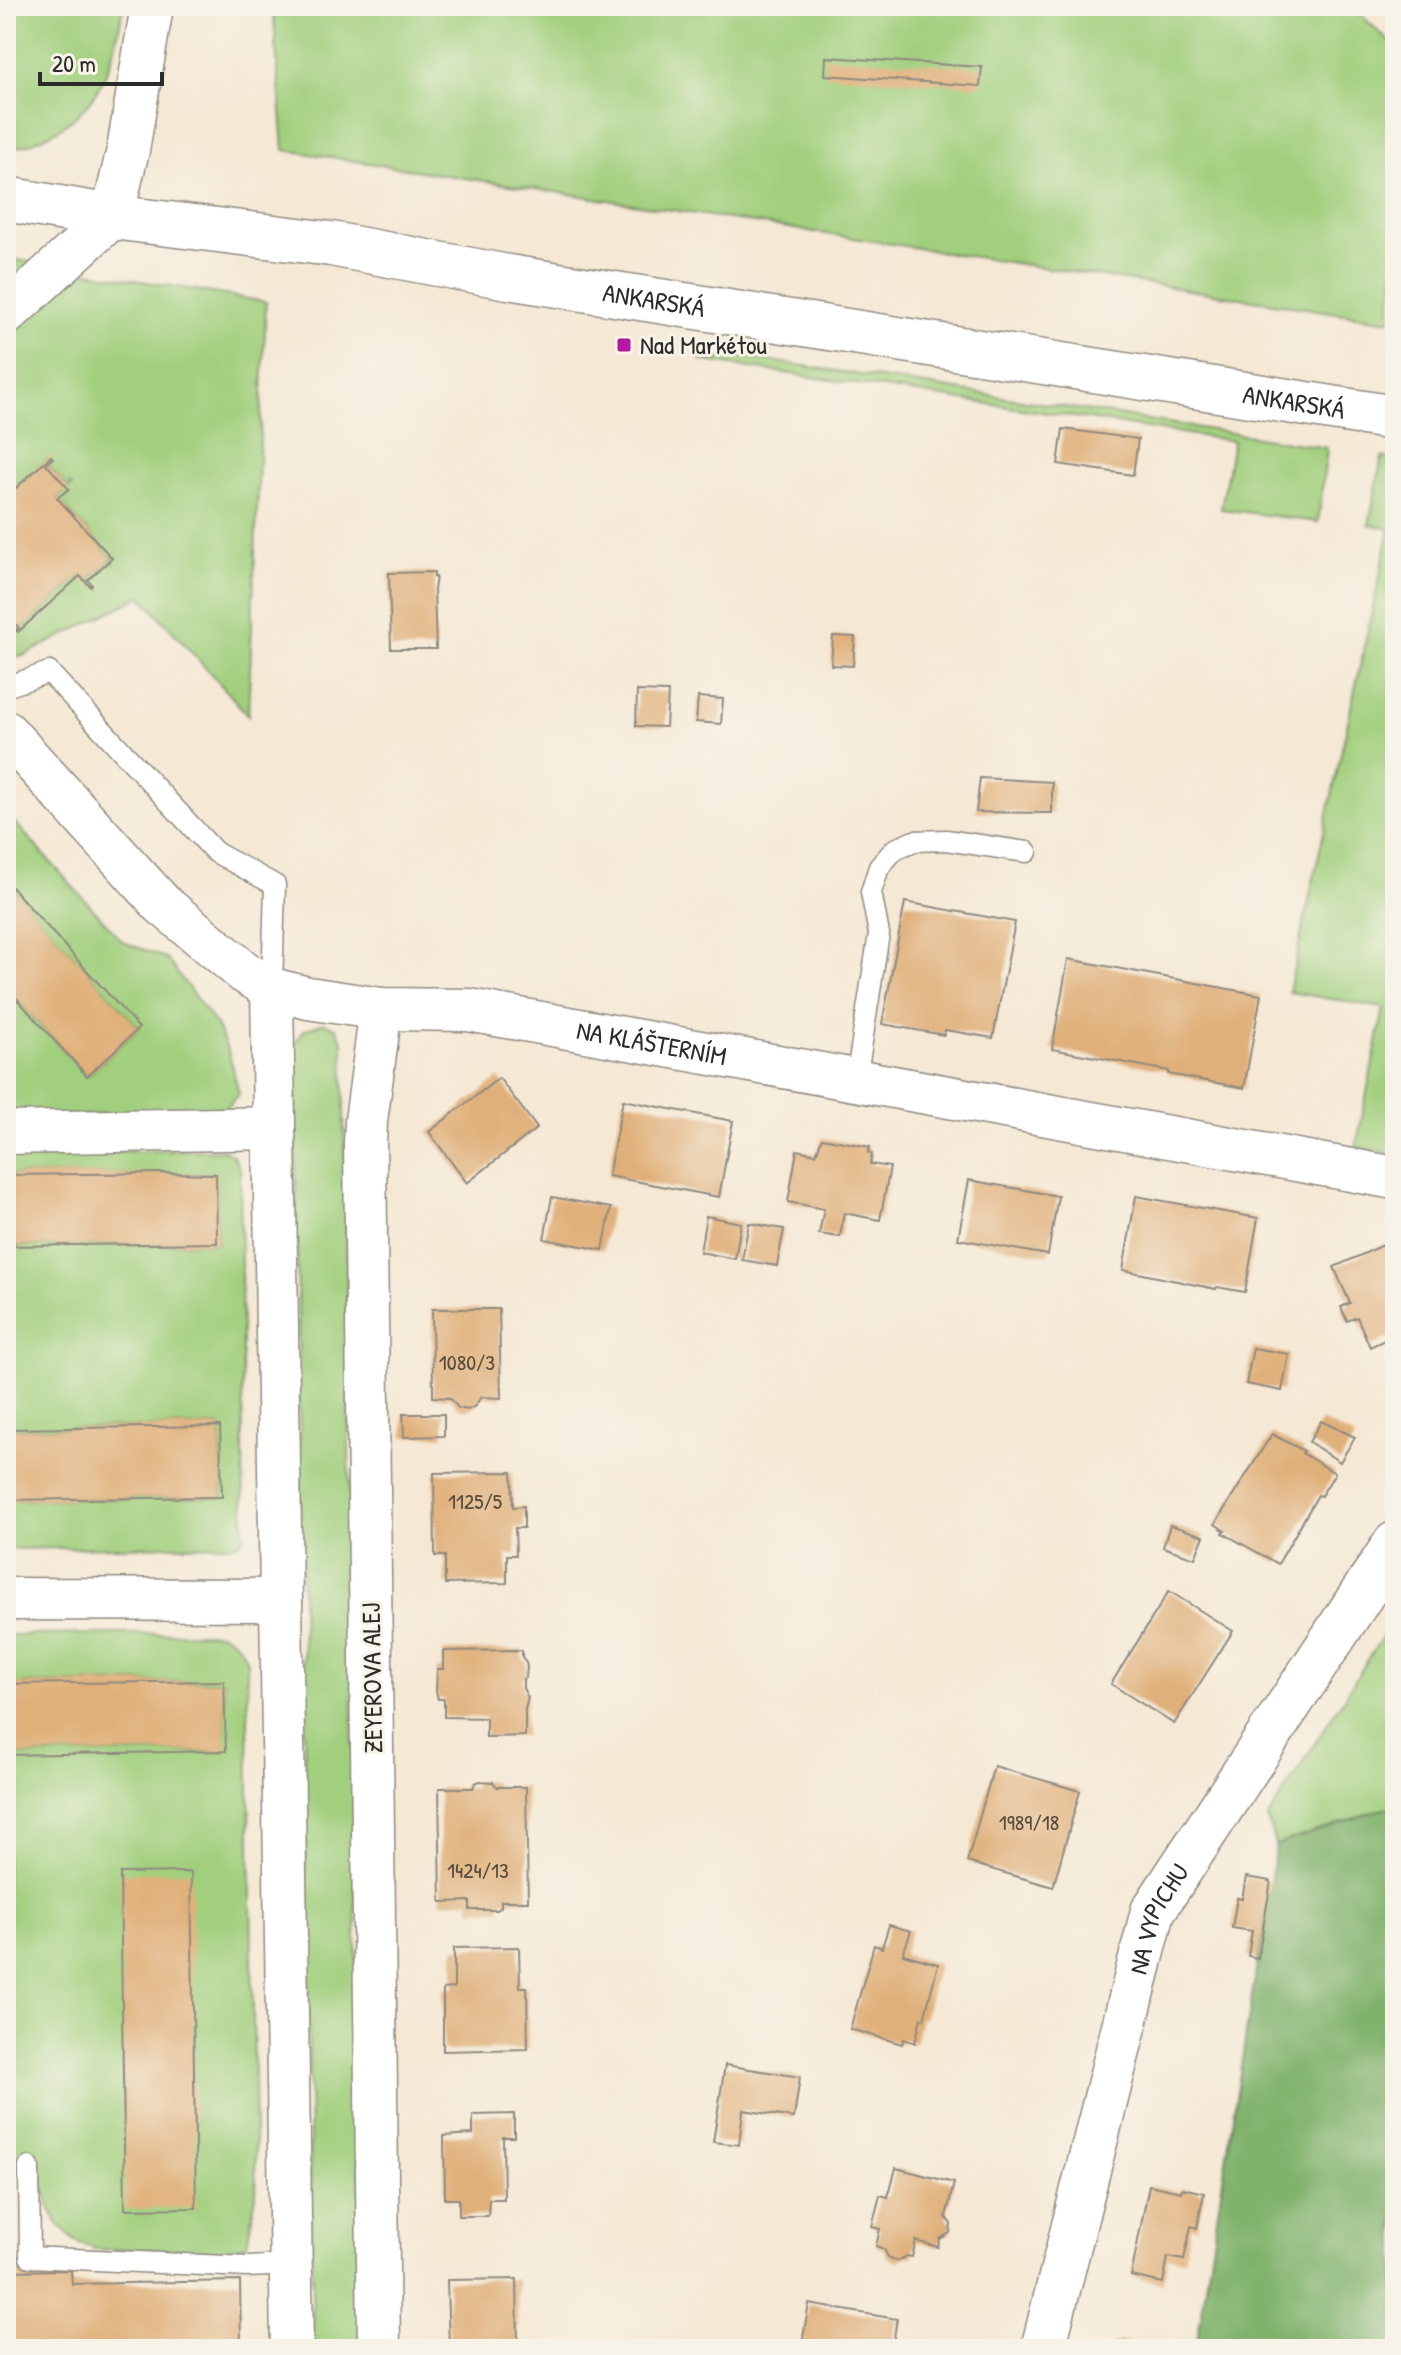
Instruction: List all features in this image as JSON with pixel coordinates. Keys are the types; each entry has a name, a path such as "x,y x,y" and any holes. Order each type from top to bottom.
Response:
{"street":[{"path":"6,314 112,217 128,150 152,6"},
{"name":"ANKARSKÁ","path":"6,199 112,217 331,244 539,282 1395,418"},
{"name":"NA KLÁŠTERNÍM","path":"6,732 162,904 244,972 272,989 381,1009 469,1010 1395,1178"},
{"path":"272,989 292,2349"},
{"name":"ZEYEROVA ALEJ","path":"379,2349 365,1144 381,1009"},
{"path":"6,1133 274,1128"},
{"name":"NA VYPICHU","path":"1043,2349 1153,1911 1395,1544"},
{"path":"6,1599 281,1600"}],"lane":[{"path":"6,687 49,672 215,852 275,885 272,989"},
{"path":"856,1080 879,934 871,892 879,867 895,849 914,841 946,840 1027,852"},
{"path":"29,2167 30,2257 247,2267 291,2265"}],"green space":[{"path":"6,6 123,6 109,66 91,100 62,127 29,144 6,148"},
{"path":"273,6 1362,6 1361,15 1395,47 1395,263 1389,321 284,150"},
{"path":"6,258 266,302 248,715 141,596 23,656 6,655 6,613 19,628 16,630 18,632 80,576 91,583 88,580 110,560 115,561 57,498 72,486 67,487 46,464 48,459 6,497"},
{"path":"740,356 1327,448 1318,522 1221,509 1233,441 699,360"},
{"path":"1382,457 1395,460 1395,1154 1356,1147 1384,1008 1289,992 1390,529 1369,525"},
{"path":"6,813 123,942 166,958 216,1025 229,1053 239,1094 225,1110 6,1118 6,987 87,1076 139,1028 6,882"},
{"path":"323,1023 336,1028 343,1042 362,2349 313,2349 294,1045 304,1030"},
{"path":"225,1150 233,1155 240,1169 244,1538 232,1545 6,1549 6,1500 222,1497 220,1426 6,1429 6,1246 217,1243 215,1174 6,1175 6,1153"},
{"path":"1395,1617 1395,1805 1276,1845 1267,1819"},
{"path":"219,1633 238,1644 247,1664 256,2195 247,2244 224,2251 95,2249 75,2241 57,2223 37,2164 17,2167 6,2213 6,1755 225,1751 224,1681 6,1684 6,1635"},
{"path":"1395,1805 1395,2349 1196,2349 1276,1845"}],"building":[{"path":"826,57 982,67 980,86 825,75"},
{"path":"1063,429 1138,439 1133,475 1058,464"},
{"path":"51,456 53,458 46,464 69,489 57,498 112,558 88,580 91,587 80,576 18,632 16,630 19,628 6,613 6,497"},
{"path":"434,572 436,649 391,649 389,573"},
{"path":"833,636 855,637 853,666 831,665"},
{"path":"637,691 668,692 666,727 636,726"},
{"path":"698,697 723,699 721,724 696,722"},
{"path":"980,778 1052,782 1052,813 976,812"},
{"path":"6,881 139,1028 87,1076 6,987"},
{"path":"905,902 1015,922 993,1038 945,1030 944,1035 882,1024"},
{"path":"1068,959 1261,995 1244,1088 1052,1049"},
{"path":"499,1078 537,1128 467,1183 429,1132"},
{"path":"623,1100 733,1121 719,1197 608,1176"},
{"path":"822,1138 870,1147 870,1164 890,1167 880,1220 844,1213 840,1237 819,1234 824,1209 788,1202 797,1150 816,1154"},
{"path":"216,1174 217,1243 6,1246 6,1175"},
{"path":"969,1180 1058,1196 1048,1255 958,1239"},
{"path":"1136,1196 1258,1218 1245,1292 1123,1270"},
{"path":"552,1197 611,1208 603,1250 544,1239"},
{"path":"706,1216 741,1223 735,1259 700,1252"},
{"path":"749,1223 784,1229 777,1266 742,1260"},
{"path":"1390,1242 1395,1253 1395,1335 1370,1347 1357,1317 1347,1321 1341,1307 1350,1303 1334,1267"},
{"path":"432,1309 499,1309 501,1398 481,1397 468,1410 458,1408 450,1398 433,1397"},
{"path":"1253,1348 1289,1354 1282,1391 1246,1384"},
{"path":"403,1414 444,1414 444,1436 404,1437"},
{"path":"1321,1421 1355,1437 1340,1462 1309,1442"},
{"path":"220,1426 222,1497 6,1500 6,1429"},
{"path":"1272,1434 1335,1473 1321,1496 1318,1495 1278,1564 1223,1533 1225,1531 1215,1524"},
{"path":"512,1472 513,1507 524,1506 524,1528 515,1528 516,1555 507,1555 507,1583 445,1584 445,1556 435,1556 434,1473"},
{"path":"1170,1525 1204,1536 1195,1558 1163,1547"},
{"path":"1169,1591 1233,1631 1174,1724 1111,1684"},
{"path":"522,1650 527,1668 523,1679 528,1698 525,1736 486,1737 486,1718 444,1717 444,1699 438,1699 436,1691 437,1669 443,1669 443,1651"},
{"path":"224,1681 226,1751 6,1755 6,1684"},
{"path":"994,1766 1080,1791 1053,1887 967,1862"},
{"path":"480,1781 493,1782 497,1787 526,1787 528,1901 501,1901 501,1907 497,1910 470,1910 470,1901 441,1902 439,1788 473,1788"},
{"path":"191,1872 196,2208 125,2209 120,1873"},
{"path":"1246,1877 1271,1881 1258,1958 1248,1956 1252,1931 1232,1928 1237,1898 1242,1899"},
{"path":"889,1925 911,1931 903,1954 938,1964 915,2043 904,2039 902,2044 850,2029 874,1945 882,1948"},
{"path":"519,1947 520,1987 527,1987 528,2049 443,2051 443,1989 454,1988 454,1948"},
{"path":"725,2065 800,2077 794,2118 743,2110 739,2145 713,2142"},
{"path":"514,2114 514,2137 503,2137 504,2199 489,2199 488,2216 459,2216 459,2199 445,2199 444,2136 473,2134 473,2115"},
{"path":"896,2168 954,2183 946,2217 951,2224 950,2233 940,2239 938,2247 916,2241 912,2257 897,2261 876,2246 880,2229 872,2227 880,2195 888,2197"},
{"path":"1149,2185 1204,2193 1197,2228 1191,2226 1184,2260 1168,2257 1163,2283 1131,2276"},
{"path":"71,2270 72,2284 240,2281 241,2349 11,2349 9,2271"},
{"path":"517,2279 518,2349 449,2349 447,2280"},
{"path":"809,2304 897,2319 892,2349 801,2349"},
{"path":"1118,2341 1152,2348 1152,2349 1117,2349"}],"place":[{"name":"Nad Markétou","path":"624,345"}]}
